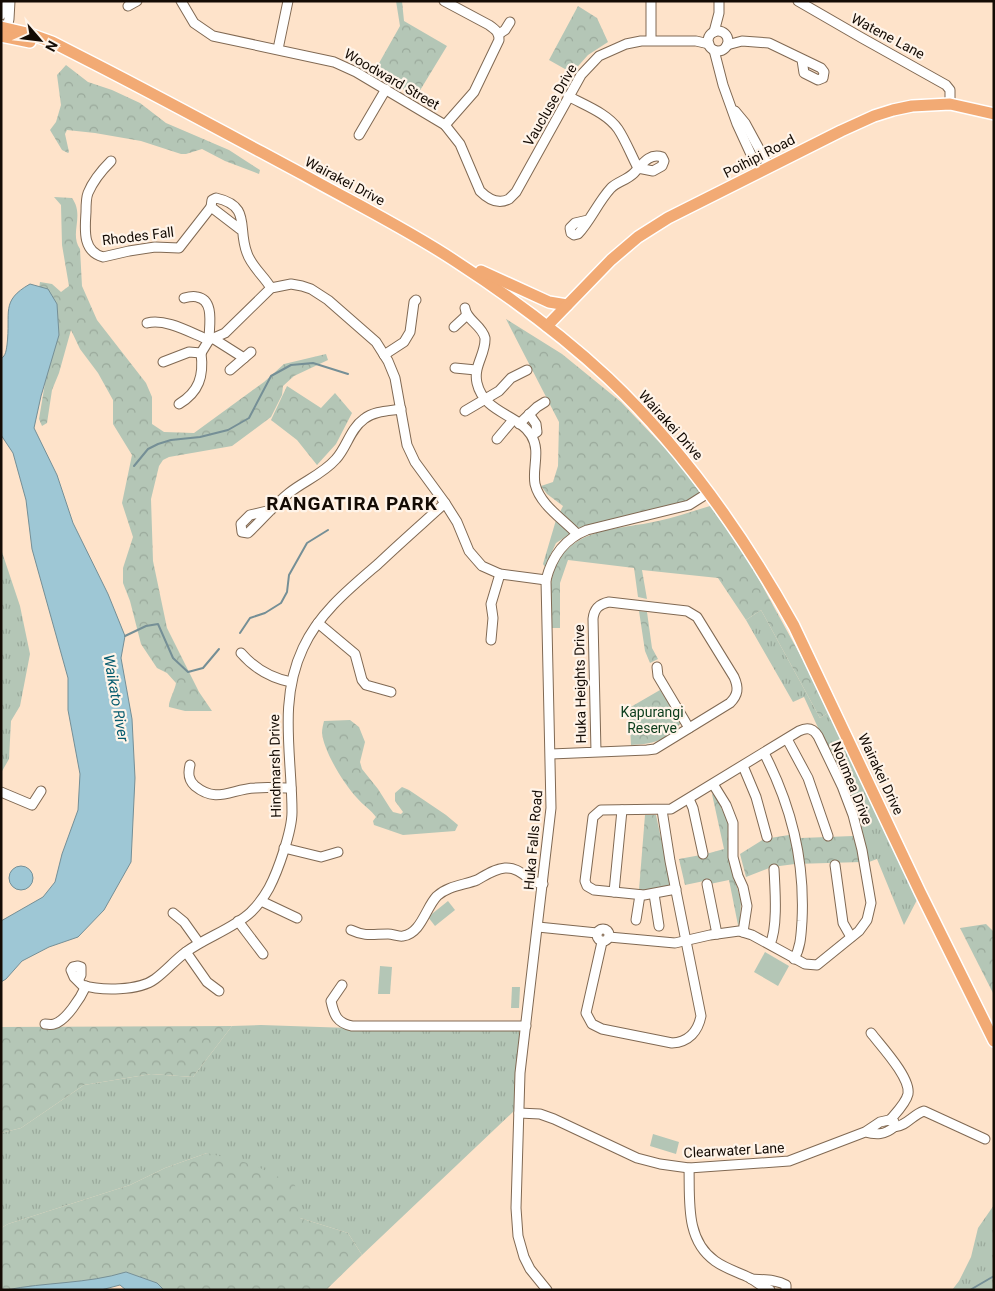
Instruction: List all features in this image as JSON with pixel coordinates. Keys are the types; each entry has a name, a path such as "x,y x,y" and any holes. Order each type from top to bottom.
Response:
{"main road":[{"name":"Wairakei Drive","path":"4,32 82,58 238,139 378,216 454,260 547,326 608,378 644,415 689,467 756,563 794,626 920,892 994,1041"},
{"name":"Poihipi Road","path":"547,326 611,260 638,237 668,218 874,116 912,106 950,104 994,114"},
{"path":"454,260 549,302 567,305"}],"street":[{"path":"1,15 9,1"},
{"path":"4,32 9,19 9,1"},
{"path":"128,6 137,1"},
{"name":"Woodward Street","path":"181,1 194,23 213,36 229,41 278,49 334,62 386,89 445,125 460,144 480,191 492,200 505,201"},
{"path":"278,49 288,1"},
{"path":"444,1 489,25 499,34 499,40 474,92 445,125"},
{"path":"651,1 651,40"},
{"path":"719,1 719,67 737,124 759,172"},
{"name":"Watene Lane","path":"798,1 942,81 950,90 950,104"},
{"path":"499,34 505,30 510,22"},
{"name":"Vaucluse Drive","path":"505,201 516,192 580,75 599,56 626,44 651,40 718,41 769,43 802,60"},
{"path":"359,135 386,89"},
{"path":"568,96 602,114 617,128 638,168 630,177 610,189 588,220"},
{"path":"733,109 745,123 769,167"},
{"name":"Rhodes Fall","path":"111,161 104,168 87,195 85,240 95,253 100,256 155,247 179,248 211,207"},
{"path":"242,230 211,207 212,200 216,198 225,201 237,209 242,219 242,230 247,253 252,264 264,276 271,288"},
{"path":"179,404 190,397 199,383 201,353 211,339 225,333 271,288 291,284 311,289 328,300 364,330 376,342 384,355 395,378 406,445 415,462 457,522 469,551 474,558 482,566 500,574 546,580"},
{"path":"184,298 196,297 204,301 208,306 211,339"},
{"path":"384,355 404,342 410,332 414,302 416,300"},
{"path":"454,327 466,312 484,333 485,338 476,370 477,382 485,399 532,436 536,454 535,485 538,492 545,503 577,534"},
{"path":"147,323 159,323 187,329 192,333 247,355 230,370"},
{"path":"163,362 189,352 201,353"},
{"path":"455,368 476,370"},
{"path":"464,411 499,391 511,378 527,370"},
{"path":"497,439 516,422 545,402"},
{"path":"271,510 295,488 335,460 344,448 353,430 366,417 375,413 401,409"},
{"path":"529,414 536,424 537,432 532,436"},
{"name":"Huka Falls Road","path":"547,1290 530,1269 524,1257 518,1236 516,1208 520,1073 550,824 551,754 546,580 549,568 559,550 577,534 689,505 708,493"},
{"name":"Hindmarsh Drive","path":"78,981 86,986 126,989 146,984 155,979 174,960 199,943 238,921 261,901 275,874 284,848 292,814 287,720 291,682 302,648 318,622 338,598 445,503"},
{"path":"491,640 493,618 491,604 500,574"},
{"name":"Huka Heights Drive","path":"551,754 596,752 655,749 730,703 735,698 737,684 701,621 693,614 687,611 609,602 602,604 593,613 596,752"},
{"path":"318,622 354,654 362,680 366,685 391,692"},
{"path":"241,654 250,664 267,674 291,682"},
{"path":"657,667 658,676 689,728"},
{"name":"Noumea Drive","path":"538,928 597,933 604,929 608,931 605,939 675,943 734,931 743,932 770,944 808,965 817,965 851,937 867,920 871,903 862,850 853,815 842,786 813,730 809,728 802,730 689,799 671,809 662,810"},
{"path":"787,739 808,778 828,836"},
{"path":"764,753 785,802 799,860 803,910 800,945 794,958"},
{"path":"190,765 188,775 192,783 203,792 211,794 227,794 254,788 291,788"},
{"path":"743,766 756,797 767,837"},
{"path":"713,784 726,805 733,822 733,857 747,906 743,932"},
{"path":"1,792 32,805 41,791"},
{"path":"689,799 693,808 703,854"},
{"path":"605,939 586,1013 592,1024 602,1029 672,1043 683,1041 692,1036 698,1027 701,1016 662,810 600,810 593,817 585,881 587,886 594,890 640,895 676,889"},
{"path":"614,892 622,810"},
{"path":"284,848 320,857 338,852"},
{"path":"835,865 843,923 851,937"},
{"path":"351,930 369,936 388,934 403,936 411,933 416,929 438,895 499,869 515,869 530,880 543,884"},
{"path":"770,944 774,933 774,869"},
{"path":"707,884 717,934"},
{"path":"654,894 659,926"},
{"path":"636,920 640,895"},
{"path":"261,901 297,918"},
{"path":"173,913 184,922 199,943"},
{"path":"238,921 262,954"},
{"path":"186,952 207,982 219,991"},
{"path":"342,985 331,1001 332,1008 336,1018 352,1026 526,1026"},
{"path":"45,1024 58,1022 76,1005 86,986"},
{"path":"871,1033 900,1071 908,1087 907,1097 892,1124"},
{"name":"Clearwater Lane","path":"519,1113 540,1114 554,1119 637,1158 688,1168 789,1161 865,1132 880,1134 890,1131 892,1124 906,1124 920,1112 924,1111 985,1139"},
{"path":"688,1168 690,1216 698,1241 713,1260 770,1290"},
{"path":"751,1279 772,1280 783,1283 786,1285 786,1290"}],"green space":[{"path":"396,1 402,1 404,21 447,46 416,97 374,72 400,26"},
{"path":"578,6 597,18 608,42 588,55 572,73 549,60"},
{"path":"66,65 88,82 112,90 140,103 166,123 229,150 260,170 259,174 225,161 202,149 181,154 141,141 95,133 67,130 65,134 69,152 62,150 50,130 56,122 61,105 57,75"},
{"path":"54,197 72,198 76,205 76,237 80,249 82,286 97,320 146,383 152,397 152,424 164,432 194,433 264,382 284,364 326,354 328,360 294,376 283,386 282,395 271,417 232,446 169,457 163,460 159,466 151,499 153,561 167,628 199,692 212,711 185,711 169,707 176,683 167,673 157,668 141,644 130,601 123,583 123,568 133,537 122,503 132,455 113,424 113,400 98,373 80,349 71,330 59,373 52,390 47,423 42,426 39,419 54,329 38,295 40,282 52,284 61,292 69,286 62,245 61,205"},
{"path":"506,319 562,354 621,402 678,462 701,494 681,504 577,528 560,512 563,506 547,494 541,486 553,482 558,466 559,422"},
{"path":"287,386 321,408 335,393 352,413 336,444 317,465 297,440 271,420"},
{"path":"710,506 746,556 831,711 820,718 761,610 746,620 718,578 642,570 647,599 638,597 634,568 568,560 560,583 560,628 551,628 550,592 552,578 562,556 572,545 598,532 658,521"},
{"path":"556,520 570,534 556,543 545,567 543,564"},
{"path":"1,549 20,606 30,654 20,706 11,721 9,759 1,773"},
{"path":"761,610 820,718 831,711 918,898 904,925 877,859 869,862 852,802 804,697 793,702 746,620"},
{"path":"639,611 647,612 652,648 658,659 650,663 645,651"},
{"name":"Kapurangi Reserve","path":"660,690 681,723 676,728 676,731 665,738 650,743 631,745 629,708"},
{"path":"350,720 359,727 365,742 360,762 362,769 393,812 401,814 403,812 395,801 395,793 402,787 446,815 458,825 455,831 403,835 374,825 373,821 376,817 346,785 326,749 322,733 324,721"},
{"path":"712,794 715,795 729,824 730,863 741,901 740,924 738,925 729,880 705,885 704,881 685,885 679,859 724,849"},
{"path":"645,815 656,815 671,885 647,891 639,890"},
{"path":"789,835 801,838 853,836 861,862 795,864 772,867 746,877 740,854 764,839"},
{"path":"448,901 455,910 435,926 428,917"},
{"path":"986,924 994,932 994,995 960,928"},
{"path":"765,952 789,966 778,986 754,972"},
{"path":"380,966 392,967 390,994 378,994"},
{"path":"512,987 520,987 519,1008 511,1008"},
{"path":"261,1025 379,1029 520,1029 515,1110 362,1255 348,1233 300,1218 207,1153 165,1168 130,1185 8,1224 1,1228 1,1133 21,1128 84,1085 151,1074 193,1077 232,1026"},
{"path":"232,1026 193,1077 151,1074 84,1085 21,1128 1,1133 1,1027"},
{"path":"653,1134 679,1142 676,1154 650,1146"},
{"path":"207,1153 252,1164 295,1185 300,1218 348,1233 362,1255 326,1290 164,1290 157,1283 126,1272 108,1278 1,1290 1,1228 8,1224 130,1185 165,1168"},
{"path":"994,1205 994,1290 952,1290 959,1281 971,1257 978,1228"}],"water":[{"name":"Waikato River","path":"30,284 48,289 57,304 59,335 41,396 34,428 57,475 73,523 108,594 125,636 121,658 132,719 135,778 131,862 104,910 78,937 49,947 22,961 1,982 1,921 43,897 55,882 62,854 78,810 80,774 68,710 68,678 32,549 26,500 13,453 1,435 1,359 5,354 7,345 9,308 14,296"},
{"path":"21,866 30,869 33,878 30,887 21,890 12,887 9,878 12,869"},
{"path":"126,1272 157,1283 164,1290 126,1290 120,1285 101,1290 6,1290 96,1279"}],"waterway":[{"path":"134,466 148,449 158,444 228,430 249,418 271,376 291,365 313,363 348,374"},
{"path":"240,633 250,618 265,613 281,603 287,592 289,575 307,543 328,530"},
{"path":"125,636 146,626 158,624 173,658 188,672 203,668 219,649"},
{"path":"970,1290 994,1276"}],"district":[{"name":"RANGATIRA PARK","path":"352,503"}]}
